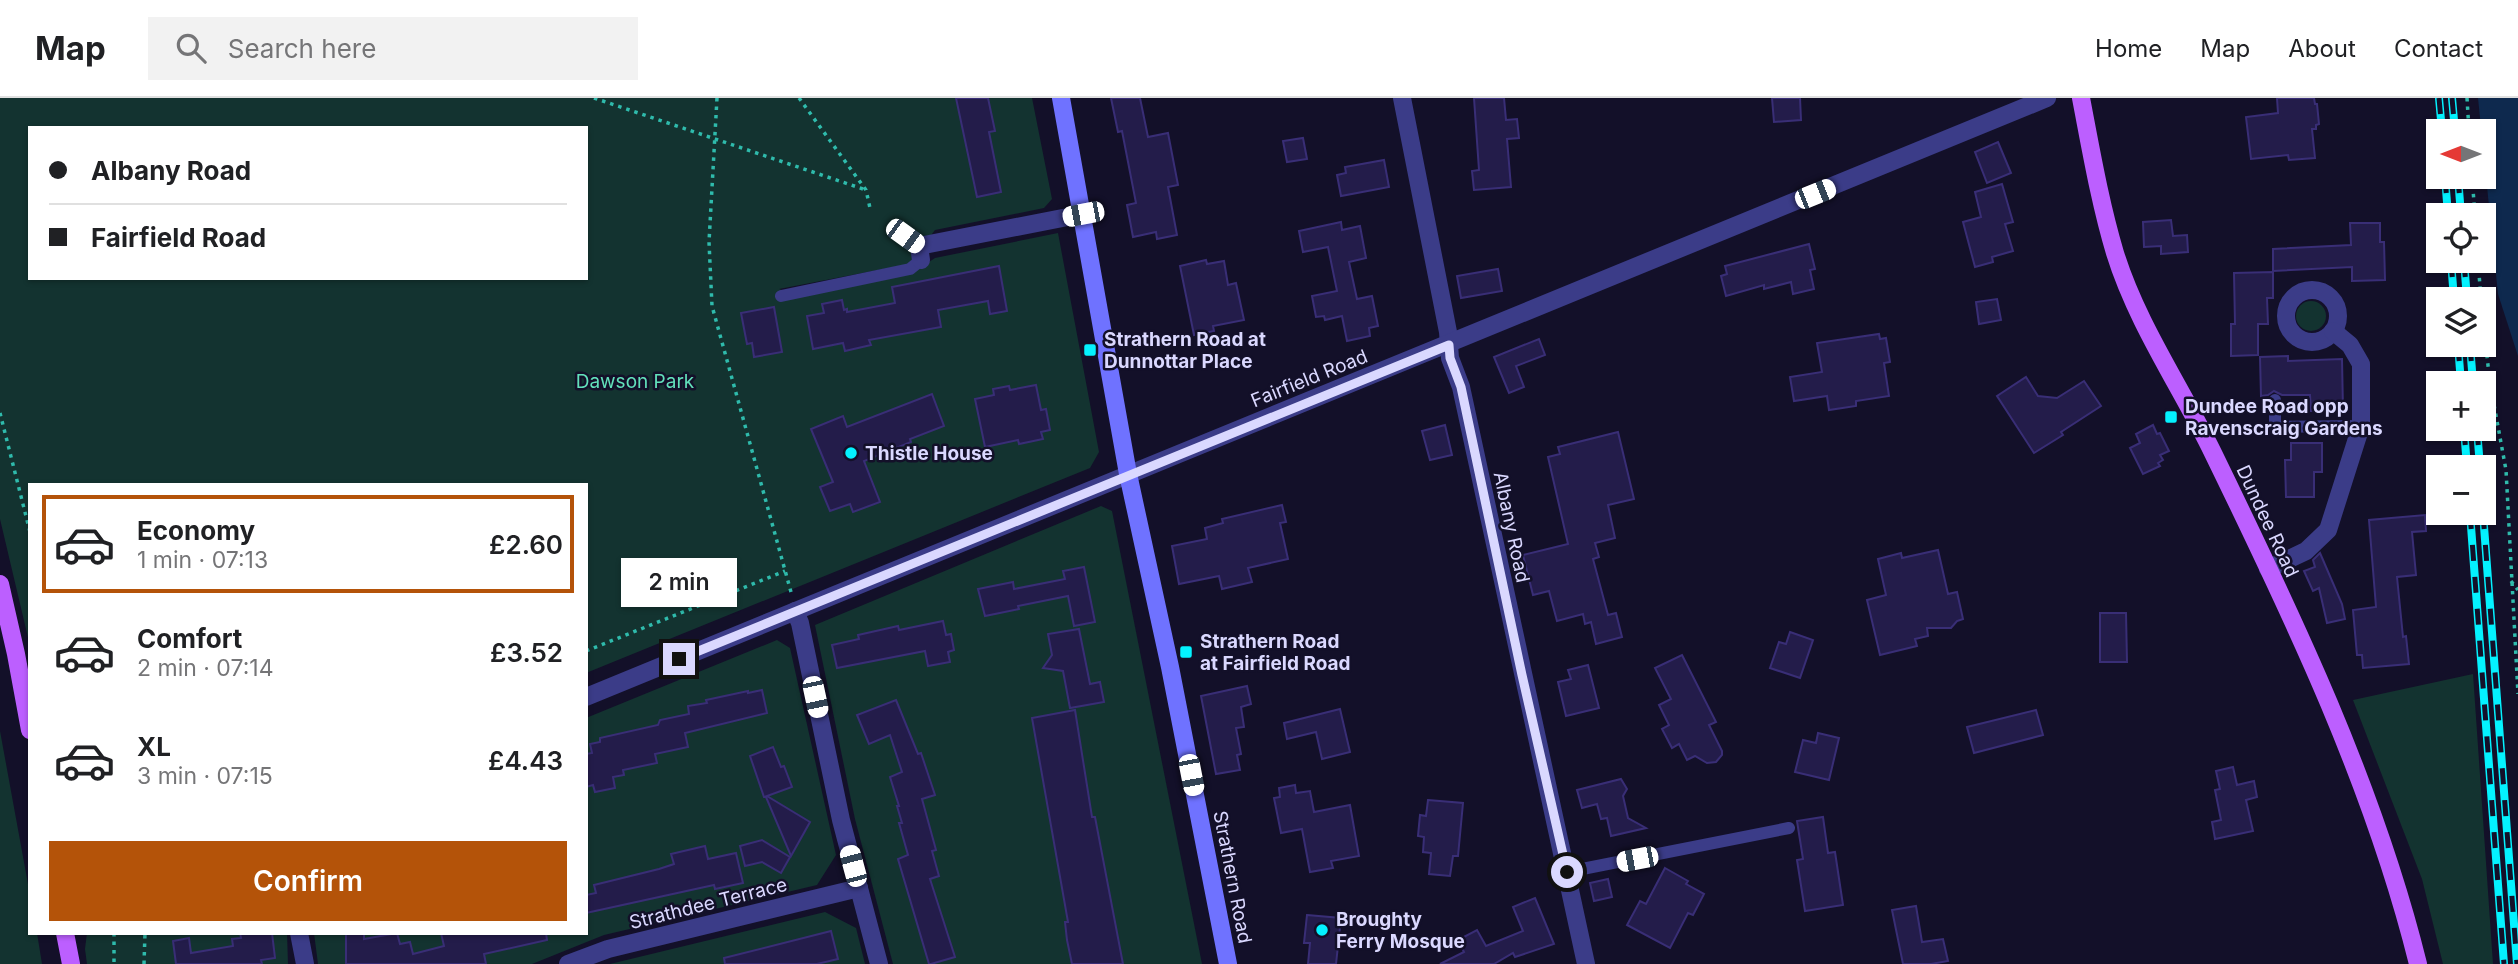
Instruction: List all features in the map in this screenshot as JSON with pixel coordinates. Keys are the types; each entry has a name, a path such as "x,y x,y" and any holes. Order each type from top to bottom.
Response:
{"main road":[{"name":"Dundee Road","path":"2081,98 2095,172 2116,255 2139,313 2211,450 2268,569 2338,727 2378,832 2418,964"},
{"path":"0,584 28,719"},
{"path":"65,935 71,964"}],"street":[{"name":"Strathern Road","path":"1061,98 1128,474 1228,964"},
{"name":"Albany Road","path":"1402,98 1450,358 1461,387 1586,964"},
{"name":"Fairfield Road","path":"588,696 2048,98"},
{"path":"915,247 1083,214"},
{"path":"2268,569 2306,551 2328,530 2361,426 2361,364 2350,345 2333,331"},
{"path":"795,611 800,623 841,820 879,964"},
{"name":"Strathdee Terrace","path":"568,964 608,949 859,888"},
{"path":"299,935 304,964"}],"lane":[{"path":"781,296 910,269 915,247"},
{"path":"2275,400 2275,427 2361,426"},
{"path":"1567,872 1788,828"}],"path":[{"path":"594,98 866,190"},
{"path":"716,98 709,242 712,306 795,611"},
{"path":"799,98 866,190 870,208"},
{"path":"2467,98 2468,119"},
{"path":"2487,357 2506,470 2518,694"},
{"path":"0,413 28,524"},
{"path":"588,651 785,571"},
{"path":"2511,581 2518,590"},
{"path":"114,935 114,964"},
{"path":"144,964 145,935"}],"green space":[{"name":"Dawson Park","path":"0,98 1032,98 1052,199 1044,208 935,230 909,264 779,289 800,297 911,274 935,258 1058,233 1099,452 1090,468 588,672 588,483 28,483 28,638 0,519"},
{"path":"2311,301 2322,305 2326,316 2322,327 2311,331 2300,327 2296,316 2300,305"},
{"path":"1101,506 1112,511 1202,964 893,964 855,819 815,625"},
{"path":"777,640 790,648 836,855 817,885 604,935 532,964 318,964 314,935 588,935 588,717"},
{"path":"2473,674 2493,964 2443,964 2422,879 2353,700"},
{"path":"0,731 28,884 28,935 37,935 42,964 0,964"},
{"path":"825,912 856,928 865,964 610,964"},
{"path":"87,935 287,935 288,964 87,964"}],"water":[{"path":"2478,98 2518,98 2518,356 2498,294 2496,203 2489,203 2487,189 2496,189 2496,119 2480,119"}],"building":[{"path":"956,98 988,98 995,131 989,132 1001,192 977,197"},
{"path":"1111,98 1140,98 1148,137 1168,133 1178,185 1168,187 1177,235 1157,239 1156,232 1133,237 1127,205 1136,203 1122,131 1118,132"},
{"path":"1474,98 1504,98 1506,120 1517,119 1519,138 1507,139 1511,187 1474,190 1472,171 1479,170"},
{"path":"1772,98 1800,98 1801,120 1774,122"},
{"path":"2277,98 2314,98 2319,124 2316,129 2312,129 2315,158 2289,160 2288,155 2251,159 2246,117 2278,113"},
{"path":"1303,138 1307,159 1287,162 1283,141"},
{"path":"1998,142 2011,173 1987,183 1975,152"},
{"path":"1384,160 1389,187 1341,196 1337,175 1346,173 1345,167"},
{"path":"2002,184 2013,222 2005,224 2013,251 1992,257 1993,262 1975,267 1963,222 1981,217 1975,192"},
{"path":"2171,220 2173,236 2187,235 2188,252 2161,254 2161,246 2144,247 2143,222"},
{"path":"1341,222 1342,230 1360,226 1366,258 1349,262 1357,299 1372,296 1378,326 1369,328 1370,336 1347,341 1342,316 1325,320 1324,316 1316,317 1312,296 1337,291 1328,247 1303,252 1299,231"},
{"path":"2350,223 2380,223 2380,242 2384,242 2385,280 2352,281 2352,267 2273,271 2273,249 2351,245"},
{"path":"1809,244 1815,269 1810,270 1814,289 1793,294 1791,282 1764,289 1764,285 1726,296 1721,276 1727,274 1725,266"},
{"path":"1206,260 1207,264 1224,261 1228,285 1236,283 1244,320 1213,326 1214,331 1194,335 1180,266"},
{"path":"999,266 1007,311 990,314 988,301 938,310 941,327 869,340 871,345 845,351 843,343 813,349 807,316 824,313 822,304 842,300 847,312 895,303 892,287"},
{"path":"1498,269 1502,291 1461,298 1457,276"},
{"path":"2273,272 2273,298 2267,298 2268,324 2258,324 2258,355 2231,356 2231,324 2235,324 2234,273"},
{"path":"1997,299 2001,320 1979,324 1976,302"},
{"path":"774,307 782,352 754,357 752,343 747,344 741,313"},
{"path":"1879,334 1880,339 1886,338 1890,362 1884,363 1889,396 1856,401 1856,406 1829,410 1827,396 1794,401 1790,377 1822,372 1817,343"},
{"path":"1539,339 1545,355 1516,366 1524,387 1509,393 1494,357"},
{"path":"2288,356 2288,361 2342,359 2343,410 2311,411 2310,395 2282,395 2274,391 2261,396 2260,357"},
{"path":"2026,377 2038,396 2057,398 2084,381 2101,406 2034,453 1997,396"},
{"path":"1036,385 1041,410 1046,409 1050,430 1041,432 1043,439 1019,444 1018,440 985,447 975,399 994,395 993,389 1009,386 1010,390"},
{"name":"Thistle House","path":"932,394 944,426 864,461 880,502 853,512 850,504 830,511 820,487 833,482 811,429 843,416 847,427"},
{"path":"1445,425 1452,455 1430,460 1422,431"},
{"path":"2153,425 2169,451 2160,455 2163,460 2158,463 2160,466 2143,474 2130,448 2140,443 2136,434"},
{"path":"1618,432 1634,499 1608,505 1615,538 1595,543 1599,557 1593,559 1608,615 1616,613 1622,637 1596,644 1591,622 1585,624 1583,614 1557,621 1549,591 1533,595 1523,555 1568,544 1548,457 1560,454 1558,447"},
{"path":"2291,443 2322,443 2322,472 2314,472 2314,497 2286,497 2285,460 2291,460"},
{"path":"1282,505 1286,522 1280,523 1288,559 1248,568 1252,582 1222,589 1219,576 1179,584 1172,546 1207,539 1205,528 1223,523 1222,519"},
{"path":"2425,515 2426,531 2412,532 2416,575 2397,577 2403,637 2406,636 2409,664 2363,668 2362,655 2357,655 2353,610 2376,607 2369,520"},
{"path":"1938,550 1948,594 1957,592 1963,619 1951,628 1927,628 1928,636 1915,639 1917,646 1880,655 1867,600 1886,595 1878,559 1901,553 1902,558"},
{"path":"2320,553 2342,604 2345,619 2327,623 2319,588 2313,591 2304,571 2315,567 2313,560"},
{"path":"1084,567 1095,622 1074,626 1068,596 985,616 978,589 1013,582 1014,589 1065,579 1063,571"},
{"path":"2100,613 2126,613 2127,662 2100,662"},
{"path":"943,621 946,635 951,634 954,650 948,652 950,662 928,666 925,651 837,668 832,645 859,639 858,635 898,626 899,630"},
{"path":"1079,629 1090,684 1100,682 1104,702 1070,708 1063,671 1043,668 1052,655 1048,634"},
{"path":"1790,632 1813,640 1800,678 1770,668 1779,642 1786,644"},
{"path":"1682,655 1716,722 1709,725 1722,751 1716,762 1707,763 1695,756 1687,760 1679,744 1672,748 1662,729 1669,725 1659,705 1671,699 1655,668"},
{"path":"1588,665 1599,708 1566,716 1558,682 1571,679 1568,670"},
{"path":"1247,686 1251,704 1241,707 1244,727 1236,728 1241,754 1237,755 1240,770 1216,774 1201,696"},
{"path":"762,690 767,713 685,733 688,747 655,754 657,763 623,770 624,775 613,777 615,788 595,792 593,785 588,786 588,754 592,753 590,744 600,742 600,738 658,725 660,720 689,714 688,706 707,703 706,700"},
{"path":"896,700 918,754 921,753 935,795 922,799 936,850 932,851 939,876 930,879 955,957 931,964 898,859 908,855 899,823 902,823 899,806 890,777 902,772 890,735 869,744 857,715"},
{"path":"1340,709 1350,752 1322,759 1316,732 1287,739 1284,723"},
{"path":"1075,710 1092,817 1095,817 1123,964 1072,964 1067,940 1065,922 1068,922 1032,718"},
{"path":"2036,710 2043,735 1974,753 1967,727"},
{"path":"1818,733 1839,738 1829,780 1795,772 1803,740 1816,743"},
{"path":"773,747 792,787 767,796 810,822 791,856 764,797 750,756"},
{"path":"2233,767 2237,785 2254,781 2257,797 2246,800 2253,831 2215,839 2212,822 2221,820 2215,790 2220,789 2216,771"},
{"path":"1621,779 1627,789 1623,796 1628,818 1646,828 1611,836 1607,818 1601,819 1597,804 1582,808 1577,790"},
{"path":"1295,785 1296,793 1310,791 1314,812 1350,805 1359,856 1331,861 1333,868 1310,872 1302,829 1281,833 1274,798 1280,797 1279,788"},
{"path":"1428,800 1463,803 1458,856 1453,856 1450,876 1429,874 1431,853 1423,852 1424,837 1418,836 1420,815 1426,816"},
{"path":"1823,817 1828,853 1835,852 1843,905 1805,911 1797,860 1803,859 1797,821"},
{"path":"762,840 790,857 781,873 762,862 745,866 740,846"},
{"path":"705,846 708,859 736,853 743,883 715,889 714,885 588,913 588,895 596,893 594,885 674,864 671,854"},
{"path":"1665,868 1704,894 1693,915 1688,913 1670,948 1627,925 1640,901 1646,904"},
{"path":"1608,879 1612,897 1594,901 1590,883"},
{"path":"1535,898 1554,944 1515,957 1513,953 1494,964 1440,964 1464,952 1458,940 1477,930 1486,946 1523,931 1513,907"},
{"path":"1916,906 1922,942 1943,939 1948,961 1903,964 1892,910"},
{"name":"Broughty Ferry Mosque","path":"1307,915 1341,918 1336,964 1308,964 1310,943 1304,943"},
{"path":"831,931 838,959 817,964 725,964 724,958"},
{"path":"240,935 272,935 275,958 261,960 262,964 176,964 173,941 189,938 191,953 233,946 232,939 241,938"},
{"path":"346,935 364,935 364,939 398,935 400,944 410,942 413,954 444,946 441,935 546,935 547,940 484,954 486,964 346,964"}],"railway":[{"path":"2439,98 2441,119"},
{"path":"2452,98 2454,119"},
{"path":"2446,189 2447,203"},
{"path":"2459,189 2460,203"},
{"path":"2452,273 2453,287"},
{"path":"2465,273 2466,287"},
{"path":"2459,357 2460,371"},
{"path":"2471,357 2472,371"},
{"path":"2465,441 2466,455"},
{"path":"2478,441 2479,455"},
{"path":"2471,525 2504,964"},
{"path":"2484,525 2517,964"}],"place":[{"name":"Strathern Road at Dunnottar Place","path":"1090,350"},
{"name":"Dundee Road opp Ravenscraig Gardens","path":"2171,417"},
{"name":"Thistle House","path":"851,453"},
{"name":"Strathern Road at Fairfield Road","path":"1186,652"},
{"name":"Broughty Ferry Mosque","path":"1322,930"}],"route":[{"path":"679,659 1449,345 1450,358 1461,387 1567,872"}]}
